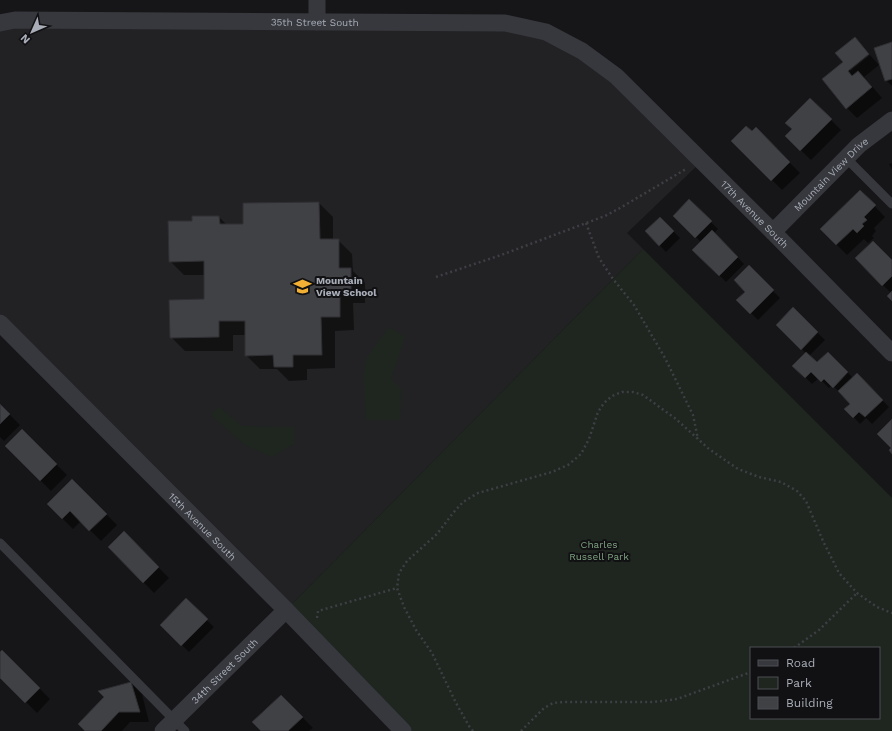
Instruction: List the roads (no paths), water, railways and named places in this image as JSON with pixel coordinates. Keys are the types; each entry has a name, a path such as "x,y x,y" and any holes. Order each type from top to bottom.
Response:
{"street":[{"path":"317,0 317,22"},
{"name":"35th Street South","path":"0,23 15,20 505,23 546,32 582,51 616,76"},
{"name":"17th Avenue South","path":"616,76 892,353"},
{"name":"Mountain View Drive","path":"773,232 859,145 892,120"},
{"name":"15th Avenue South","path":"0,324 286,610 403,731"},
{"name":"34th Street South","path":"174,727 286,610"}],"lane":[{"path":"846,158 892,204"},
{"path":"0,543 174,727"}],"place":[{"name":"Mountain View School","path":"303,286"}],"park label":[{"name":"Charles Russell Park","path":"599,550"}]}
